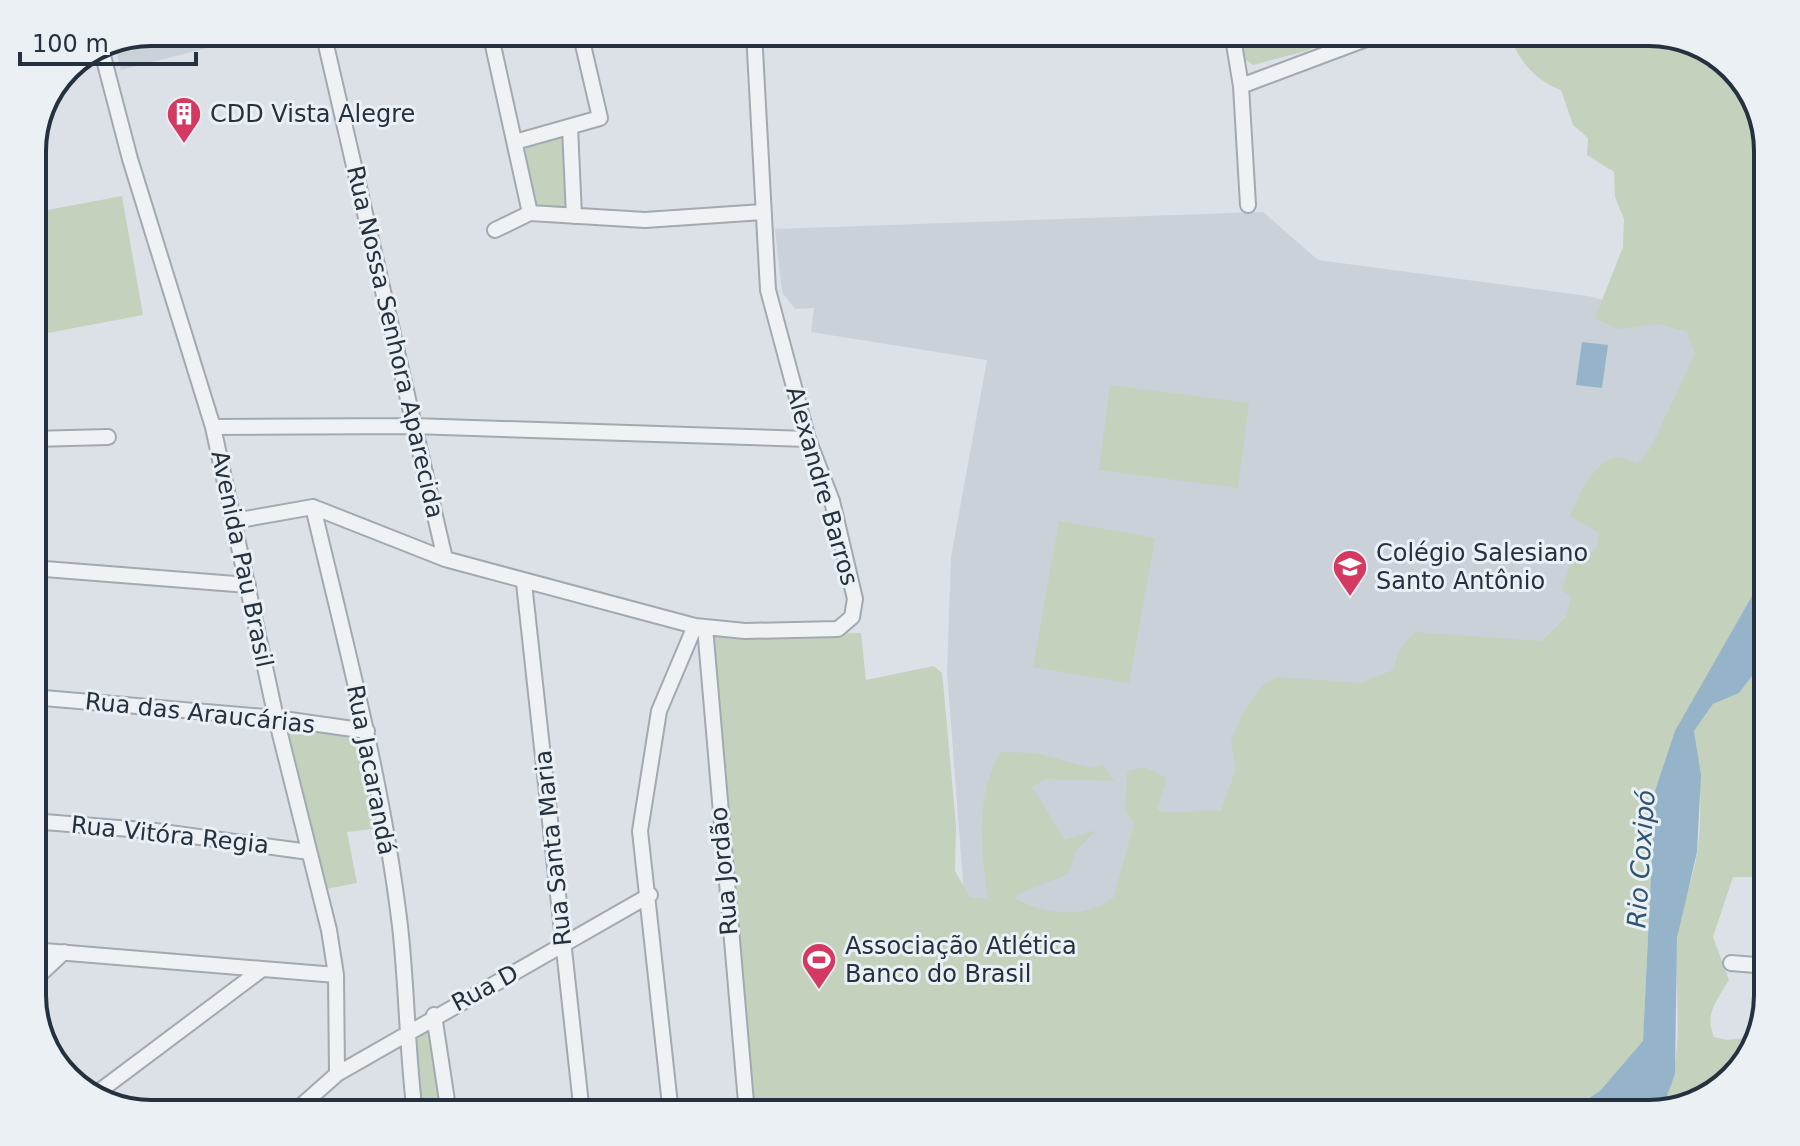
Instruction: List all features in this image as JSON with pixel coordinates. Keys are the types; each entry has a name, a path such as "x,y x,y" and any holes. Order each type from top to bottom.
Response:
{"street":[{"name":"Rua Nossa Senhora Aparecida","path":"326,46 445,559"},
{"path":"493,46 530,213"},
{"path":"515,142 600,118 583,46"},
{"name":"Alexandre Barros","path":"313,507 445,559 524,583 700,627 745,631 838,629 852,617 855,599 832,501 808,439 768,290 755,46"},
{"path":"1234,46 1241,86 1248,205"},
{"path":"1241,86 1348,46"},
{"name":"Avenida Pau Brasil","path":"104,58 130,159 213,427 276,718 329,930 336,975 337,1074"},
{"path":"570,127 574,216"},
{"path":"495,230 530,213 645,220 763,212"},
{"path":"213,427 413,426 808,439"},
{"path":"46,439 108,437"},
{"path":"234,521 313,507"},
{"name":"Rua Jacarandá","path":"313,507 367,731 400,926 405,1037 413,1100"},
{"path":"46,569 248,585"},
{"name":"Rua Santa Maria","path":"524,583 580,1100"},
{"path":"670,1100 650,895 640,831 647,768 659,711 700,627"},
{"name":"Rua Jordão","path":"700,627 746,1100"},
{"name":"Rua das Araucárias","path":"46,698 276,718 367,731"},
{"name":"Rua Vitóra Regia","path":"46,822 155,831 309,852"},
{"name":"Rua D","path":"308,1100 337,1074 405,1037 434,1015 564,947 650,895"},
{"path":"46,951 336,975"},
{"path":"46,969 64,952"},
{"path":"1731,963 1754,965"},
{"path":"104,1088 261,970"},
{"path":"434,1015 447,1100"}],"shaded area":[{"path":"215,46 121,70 116,52 131,48"},
{"name":"Colégio Salesiano Santo Antônio","path":"1263,212 1318,260 1588,296 1754,342 1754,593 1675,731 1525,958 965,909 947,671 951,557 987,360 811,332 814,308 795,309 782,292 775,229"}],"green space":[{"path":"1241,46 1317,46 1253,65 1241,57"},
{"path":"1515,46 1649,46 1682,52 1707,64 1728,82 1746,111 1753,138 1754,593 1655,791 1643,1042 1600,1091 1586,1100 753,1100 728,867 710,634 861,633 866,680 934,666 942,673 956,826 955,871 970,897 988,899 983,861 983,806 1000,752 1035,753 1092,768 1103,765 1114,781 1045,779 1032,787 1065,840 1096,830 1076,851 1068,874 1014,898 1051,911 1078,912 1114,897 1134,823 1125,811 1127,771 1144,767 1167,778 1157,810 1173,813 1221,811 1236,769 1231,741 1241,717 1262,686 1277,677 1361,683 1393,670 1398,653 1414,632 1542,641 1566,617 1571,597 1562,590 1571,561 1585,560 1597,546 1599,533 1570,516 1578,499 1595,471 1610,459 1621,457 1638,464 1651,447 1695,354 1687,332 1659,324 1617,329 1595,318 1623,247 1624,219 1615,197 1614,172 1587,155 1588,138 1573,125 1561,90 1535,75"},
{"path":"568,131 572,212 533,210 521,145"},
{"path":"122,196 143,315 46,333 46,210"},
{"path":"1110,385 1249,403 1238,488 1099,470"},
{"path":"1059,521 1155,538 1129,683 1033,667"},
{"path":"1754,673 1754,877 1733,877 1713,937 1729,980 1716,1001 1710,1021 1714,1037 1727,1040 1744,1038 1718,1074 1695,1089 1664,1099 1672,1077 1678,1032 1678,931 1699,838 1700,792 1694,731 1713,704 1739,693"},
{"path":"286,725 363,739 373,829 347,832 357,883 326,889"},
{"path":"430,1024 441,1100 417,1100 410,1038"}],"water":[{"path":"1582,342 1608,345 1602,388 1576,385"},
{"name":"Rio Coxipó","path":"1754,593 1754,673 1739,693 1713,704 1694,731 1701,775 1697,852 1677,938 1675,1074 1666,1098 1586,1100 1600,1091 1643,1041 1655,791 1675,731"}],"place":[{"name":"CDD Vista Alegre","path":"184,145"},
{"name":"Colégio Salesiano Santo Antônio","path":"1350,598"},
{"name":"Associação Atlética Banco do Brasil","path":"819,991"}]}
